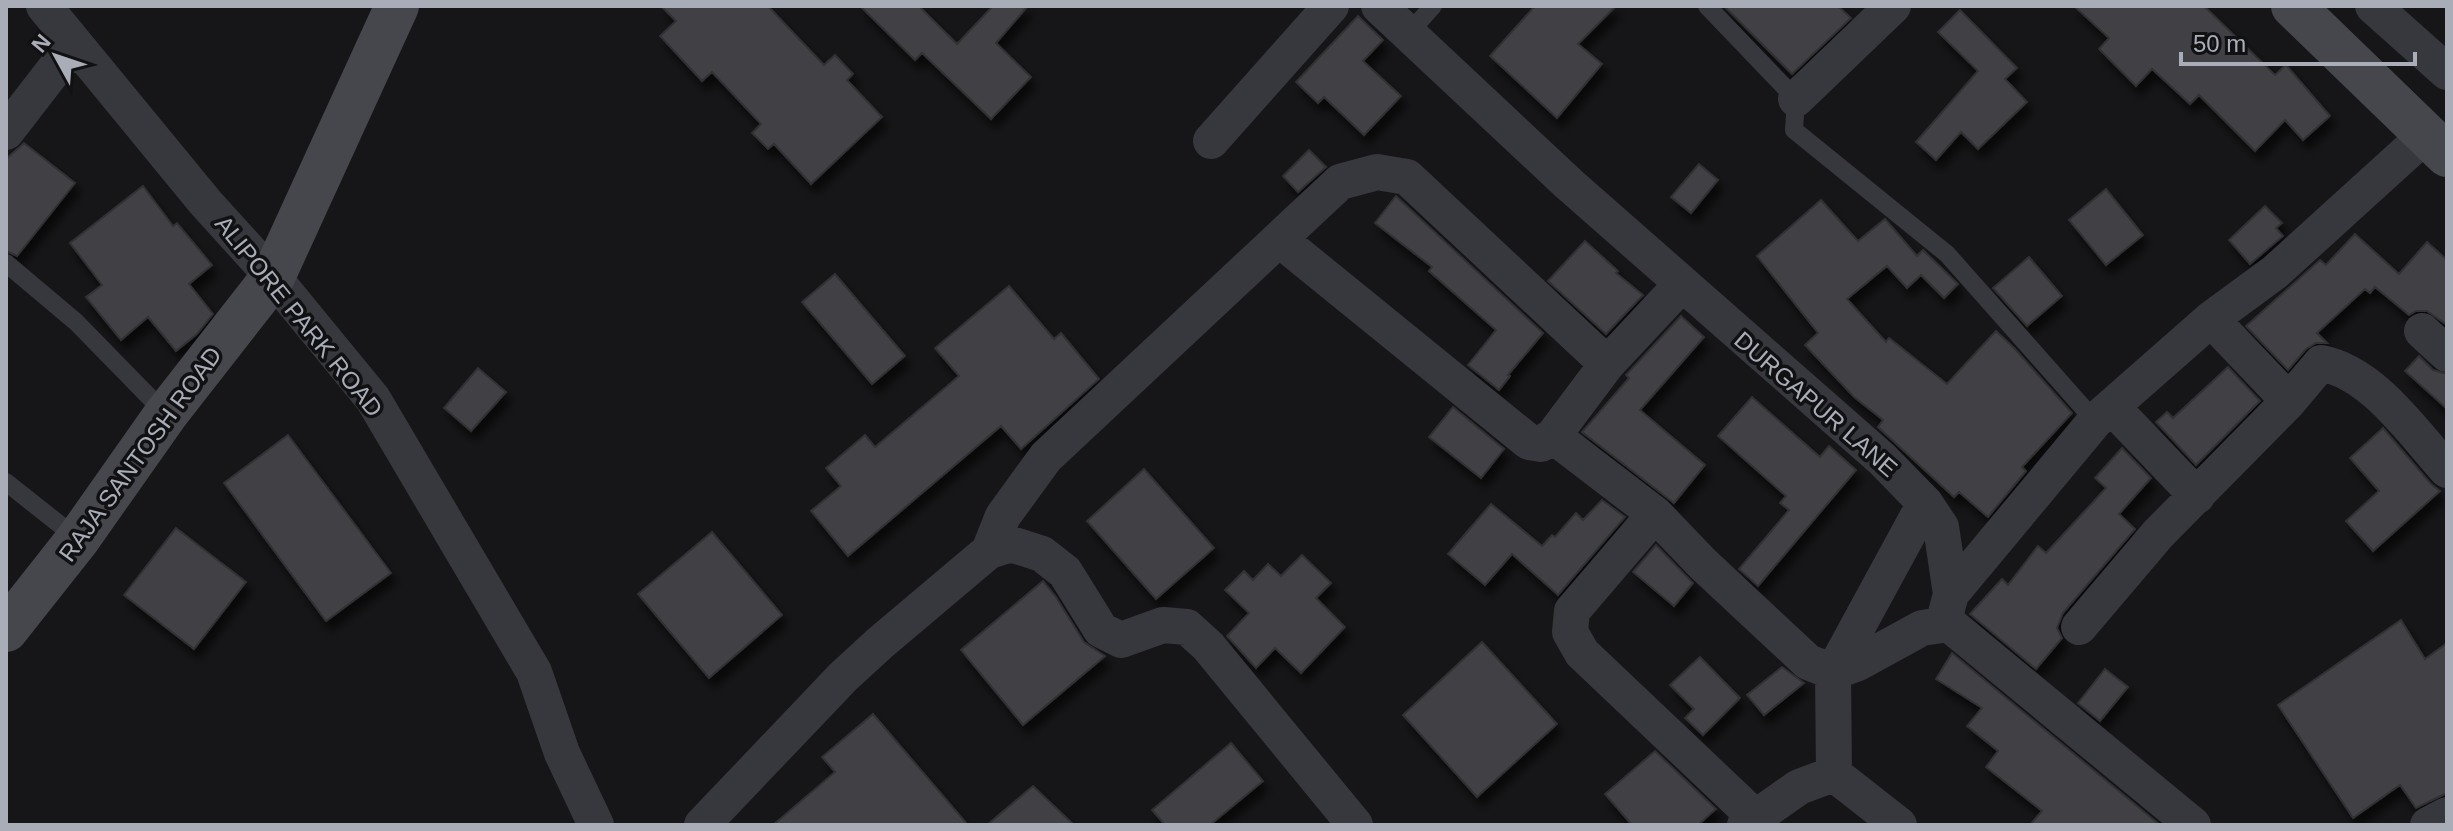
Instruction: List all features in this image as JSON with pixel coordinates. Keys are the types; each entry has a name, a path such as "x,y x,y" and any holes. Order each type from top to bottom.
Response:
{"main road":[{"name":"RAJA SANTOSH ROAD","path":"6,630 78,539 166,414 273,277 397,6"},
{"path":"2293,6 2440,142"},
{"path":"2309,6 2440,142"}],"street":[{"name":"ALIPORE PARK ROAD","path":"44,6 373,399 534,672 562,753 596,825"},
{"path":"1211,141 1331,6"},
{"name":"DURGAPUR LANE","path":"1379,6 1681,285 1882,459 1925,503 1941,527 1950,609"},
{"path":"1796,99 1893,6"},
{"path":"2373,6 2447,72"},
{"path":"6,132 74,44"},
{"path":"1553,436 1655,514 1703,564 1808,662 1833,672 1858,663 1950,609 2104,414 2211,319 2440,142"},
{"path":"989,551 1003,516 1046,457 1340,182 1377,172 1407,177 1607,364"},
{"path":"1279,239 1529,442 1541,444 1553,436 1607,364 1681,285"},
{"path":"2211,319 2289,401"},
{"path":"2079,627 2158,534 2289,401 2321,363 2339,366 2366,381 2447,470"},
{"path":"2104,414 2197,496"},
{"path":"1834,774 1833,672 1925,503"},
{"path":"1655,514 1572,611 1570,632 1582,653 1751,822 1799,787 1834,774"},
{"path":"702,825 843,677 880,643 989,551 1011,544 1042,554 1065,572 1101,630 1121,640 1163,625 1187,627 1208,646 1355,825"},
{"path":"1950,609 2193,825"},
{"path":"1834,774 1899,825"},
{"path":"2428,825 2447,815"}],"lane":[{"path":"1408,34 1433,6"},
{"path":"1707,6 1796,99 1794,130 1947,254 2104,414"},
{"path":"6,263 76,322 166,414"},
{"path":"6,482 78,539"}],"building":[{"path":"661,6 768,6 824,65 835,55 853,74 847,80 882,117 811,184 774,144 768,149 752,133 761,124 712,72 702,81 660,36 676,21"},
{"path":"860,6 919,6 957,44 993,6 1028,6 996,43 1031,77 991,119 922,53 915,60"},
{"path":"1535,6 1616,6 1578,44 1602,64 1557,118 1490,56"},
{"path":"1724,6 1838,6 1851,18 1792,74"},
{"path":"2074,6 2204,6 2275,75 2286,65 2330,116 2303,140 2285,120 2255,151 2199,95 2190,104 2152,69 2136,86 2099,49 2109,38"},
{"path":"1960,10 2017,68 2005,79 2027,102 1978,149 1961,132 1936,160 1916,142 1978,71 1938,32"},
{"path":"1358,16 1383,40 1363,61 1401,96 1364,135 1324,97 1318,103 1296,82"},
{"path":"24,143 75,183 17,256 6,251 6,159"},
{"path":"1309,150 1326,167 1298,192 1283,176"},
{"path":"1699,164 1718,180 1691,213 1671,197"},
{"path":"143,186 173,226 177,223 212,265 189,284 213,314 197,334 176,351 148,317 121,340 86,297 102,285 70,243"},
{"path":"2106,189 2143,235 2106,265 2069,220"},
{"path":"1396,196 1543,333 1499,390 1468,365 1496,330 1429,271 1432,267 1375,223"},
{"path":"1821,200 1858,241 1885,219 1917,256 1923,250 1958,284 1944,298 1921,275 1907,288 1887,266 1847,299 1886,342 1889,338 1947,384 1996,331 2072,413 2022,467 2026,471 1988,517 1959,492 1954,497 1878,427 1883,420 1854,397 1805,345 1818,333 1757,256"},
{"path":"2265,206 2282,223 2276,228 2283,236 2250,264 2229,240"},
{"path":"2355,234 2399,274 2427,242 2447,260 2447,325 2427,311 2409,315 2375,287 2370,293 2365,289 2317,333 2327,343 2316,343 2306,349 2288,370 2246,326 2320,260 2326,265"},
{"path":"1585,241 1643,295 1606,334 1548,281"},
{"path":"2029,257 2062,296 2027,326 1993,288"},
{"path":"835,274 905,356 872,384 802,302"},
{"path":"1009,286 1054,339 1061,333 1099,379 1021,449 1001,426 848,556 811,511 841,486 826,468 865,435 875,447 959,376 935,348"},
{"path":"1681,316 1704,337 1640,410 1705,465 1674,503 1582,432 1629,378 1626,375"},
{"path":"2419,356 2433,370 2447,374 2447,409 2405,371"},
{"path":"2228,367 2260,401 2196,465 2156,422 2167,412 2173,418"},
{"path":"478,368 506,392 471,431 444,408"},
{"path":"1752,397 1820,457 1829,446 1856,470 1758,586 1739,569 1789,510 1780,503 1786,496 1718,436"},
{"path":"1453,407 1504,449 1481,478 1429,437"},
{"path":"2383,428 2440,491 2373,551 2346,521 2379,491 2350,458"},
{"path":"288,435 391,573 326,621 224,483"},
{"path":"2122,448 2151,478 2119,514 2135,529 2063,613 2057,628 2062,638 2036,669 1970,614 2002,579 2008,585 2038,546 2046,553 2106,488 2095,478"},
{"path":"1144,469 1214,548 1156,599 1087,521"},
{"path":"1602,500 1625,517 1558,595 1512,554 1485,585 1448,554 1491,504 1542,546 1552,535 1555,537 1576,513 1583,520"},
{"path":"176,528 246,582 194,649 124,595"},
{"path":"712,532 782,615 709,678 638,594"},
{"path":"1656,545 1693,583 1674,606 1633,572"},
{"path":"1302,555 1331,583 1316,598 1345,627 1301,673 1275,648 1256,668 1227,636 1249,613 1225,590 1244,571 1253,580 1268,564 1281,576"},
{"path":"1043,581 1084,642 1105,656 1023,725 961,650"},
{"path":"2401,620 2425,659 2447,643 2447,793 2416,808 2400,785 2353,818 2278,705"},
{"path":"1482,642 1557,724 1477,797 1403,715"},
{"path":"1952,653 2160,825 2030,825 2042,811 1986,767 1998,751 1967,726 1982,708 1936,679"},
{"path":"1700,657 1740,698 1703,735 1685,718 1694,709 1670,685"},
{"path":"1782,667 1804,683 1764,715 1747,695"},
{"path":"2105,669 2128,687 2100,721 2078,703"},
{"path":"873,714 968,825 773,825 835,772 822,757"},
{"path":"1231,743 1263,781 1210,825 1165,825 1152,810"},
{"path":"1655,751 1716,809 1698,825 1632,825 1605,794"},
{"path":"1033,786 1074,825 987,825"}]}
